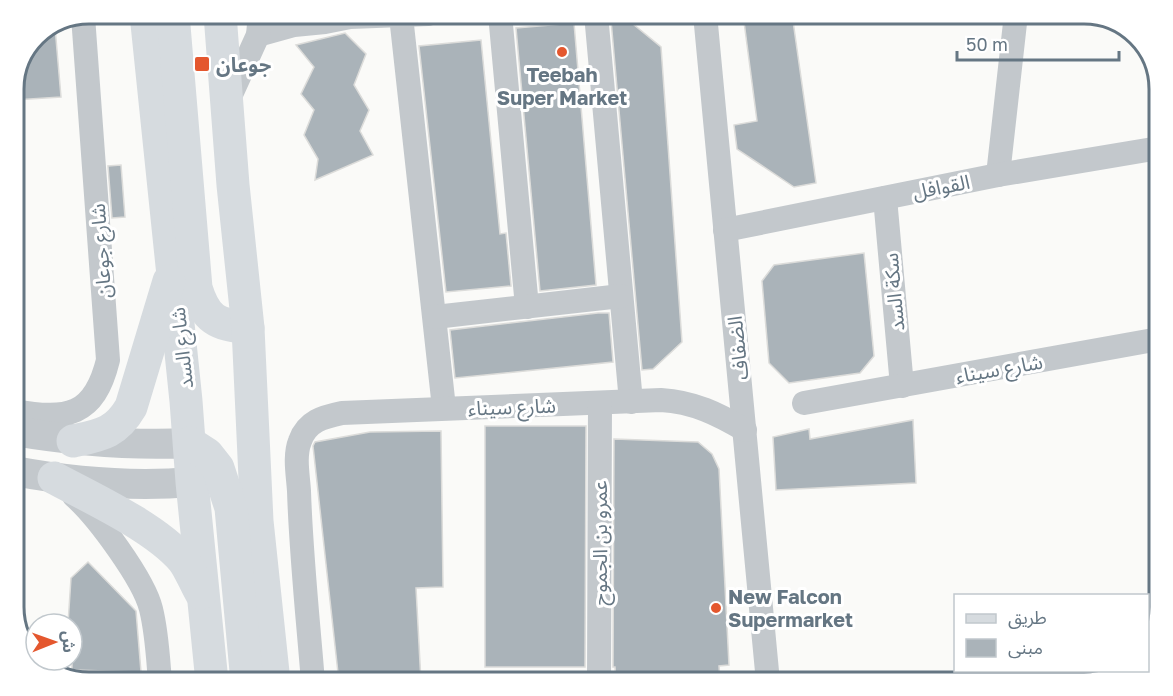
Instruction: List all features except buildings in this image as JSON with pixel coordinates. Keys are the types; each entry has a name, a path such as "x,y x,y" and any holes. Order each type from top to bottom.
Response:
{"main road":[{"path":"130,24 150,50"},
{"name":"شارع السد","path":"147,24 190,443 205,475 203,598 211,672"},
{"path":"174,24 196,288 202,306 212,319 226,325 248,328"},
{"path":"221,24 248,328 250,414 257,521 273,672"},
{"path":"73,441 105,434 122,422 131,407 173,268"},
{"path":"246,672 231,508 205,475 229,447 250,414"},
{"path":"54,478 121,514 165,544 183,561 203,598"}],"street":[{"name":"شارع جوعان","path":"24,413 58,416 76,410 94,398 103,381 108,360 84,24"},
{"path":"227,104 259,24 305,24"},
{"path":"402,24 444,408"},
{"path":"501,24 526,307"},
{"path":"597,24 631,402"},
{"name":"الضفاف","path":"706,24 767,672"},
{"path":"998,175 1015,24"},
{"name":"القوافل","path":"725,230 998,175 1149,150"},
{"name":"سكة السد","path":"885,198 902,386"},
{"path":"435,317 621,296"},
{"name":"شارع سيناء","path":"804,403 1149,341"},
{"name":"شارع سيناء","path":"312,672 297,456 299,442 308,426 323,416 342,412 678,401 701,407 745,430"},
{"name":"عمرو بن الجموح","path":"599,672 600,403"},
{"path":"24,433 73,441 152,445 190,443"},
{"path":"24,473 97,483 153,485 205,475"},
{"path":"54,478 89,510 144,590 151,609 159,672"}],"place":[{"name":"Teebah Super Market","path":"562,52"},
{"name":"جوعان","path":"202,64"},
{"name":"New Falcon Supermarket","path":"716,608"}]}
